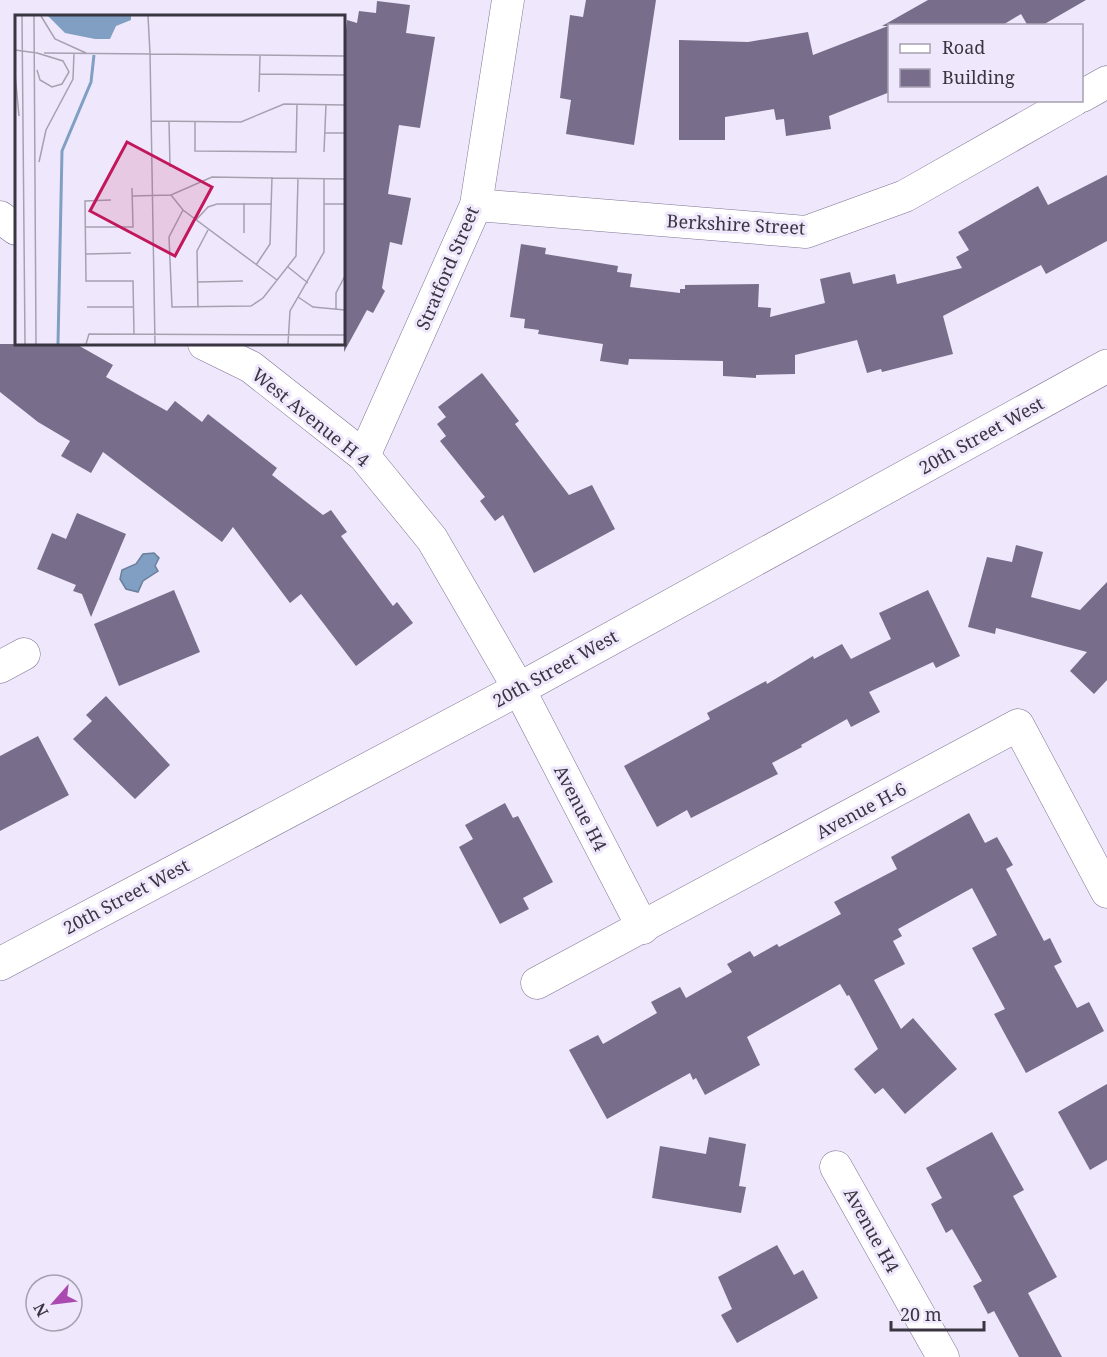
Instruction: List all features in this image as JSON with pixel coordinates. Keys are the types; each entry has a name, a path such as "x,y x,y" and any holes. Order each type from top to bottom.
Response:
{"main road":[{"name":"20th Street West","path":"0,964 519,689 1107,366"}],"street":[{"name":"Stratford Street","path":"364,456 476,205 508,0"},
{"path":"1083,95 1107,82"},
{"name":"Berkshire Street","path":"476,205 806,232 905,196 1070,102"},
{"path":"0,217 15,228"},
{"name":"West Avenue H 4","path":"206,345 251,367 364,456 432,539 519,689"},
{"name":"Avenue H4","path":"519,689 643,928"},
{"name":"Avenue H-6","path":"537,982 643,928 1018,725 1107,892"},
{"name":"Avenue H4","path":"836,1167 943,1357"}],"water":[{"path":"154,553 159,558 155,566 158,571 143,581 138,592 126,589 120,579 122,570 136,564 143,554"}],"building":[{"path":"586,0 656,0 634,145 566,134 571,100 560,98 570,15 583,17"},
{"path":"928,0 1086,0 1044,24 1027,24 1021,14 1004,24 888,24 888,26 882,26"},
{"path":"377,1 410,5 406,33 435,37 420,128 399,125 388,194 411,198 402,245 390,242 382,288 385,291 373,313 367,310 344,352 345,41 347,20 357,23 359,11 376,13"},
{"path":"888,26 888,93 829,116 831,129 786,136 784,119 776,120 774,109 725,117 725,140 679,140 679,40 748,42 808,32 813,55"},
{"path":"1107,175 1107,241 1046,274 1041,265 943,316 953,354 882,372 881,369 867,373 857,340 795,355 795,374 756,375 756,378 723,376 723,361 629,359 628,365 600,361 603,344 538,334 539,330 524,328 525,319 510,317 521,244 546,248 545,254 618,266 617,272 632,274 630,287 680,293 680,289 685,289 685,285 759,284 758,307 771,308 770,317 825,303 820,279 850,272 853,284 895,274 897,284 962,268 956,257 969,250 958,232 1038,186 1048,205"},
{"path":"0,344 78,345 113,365 106,377 167,411 175,401 202,422 208,414 277,468 272,475 323,515 331,510 347,532 341,536 393,606 397,602 413,623 356,666 301,594 290,603 233,527 222,542 103,452 91,473 61,456 70,441 38,422 0,392"},
{"path":"482,373 519,421 515,424 569,495 592,485 615,529 534,573 503,515 495,521 480,501 485,497 440,441 446,436 437,424 446,417 438,407"},
{"path":"77,513 126,534 91,617 82,594 73,591 76,585 37,569 52,533 66,539"},
{"path":"1016,545 1043,552 1031,597 1080,610 1107,582 1107,680 1094,694 1070,671 1087,652 996,628 995,634 968,627 987,557 1012,562"},
{"path":"174,590 200,652 119,686 94,624"},
{"path":"928,590 960,656 936,668 933,662 869,692 880,712 851,727 847,719 772,763 778,774 691,818 687,810 657,827 624,766 710,719 707,713 766,681 767,684 813,656 814,659 842,644 851,659 891,639 879,613"},
{"path":"106,696 170,765 135,799 73,739 92,721 86,715"},
{"path":"38,736 69,795 0,831 0,756"},
{"path":"505,803 513,818 518,816 553,882 523,898 529,909 500,924 459,847 473,839 465,825"},
{"path":"969,813 985,843 997,837 1013,865 1006,869 1044,941 1050,938 1062,962 1054,966 1077,1008 1089,1002 1104,1031 1026,1073 994,1014 1005,1009 972,948 997,935 972,888 898,929 902,936 893,941 905,964 874,980 901,1029 913,1018 957,1069 905,1114 883,1088 875,1094 854,1069 878,1049 849,995 847,996 840,984 747,1037 760,1065 705,1095 696,1078 693,1080 690,1073 607,1119 569,1050 598,1035 603,1044 657,1013 651,1002 680,987 686,998 732,972 727,964 750,951 754,957 777,944 779,947 841,914 834,902 897,869 891,857"},
{"path":"1107,1084 1107,1160 1090,1170 1058,1112"},
{"path":"992,1132 1024,1190 1013,1196 1057,1277 1028,1293 1062,1357 1019,1357 994,1311 988,1314 973,1286 982,1281 952,1229 946,1233 931,1204 942,1198 926,1168"},
{"path":"709,1137 746,1144 739,1186 746,1187 741,1213 652,1198 660,1146 706,1154"},
{"path":"777,1245 794,1275 803,1270 818,1298 737,1343 721,1315 732,1309 718,1277"}]}
